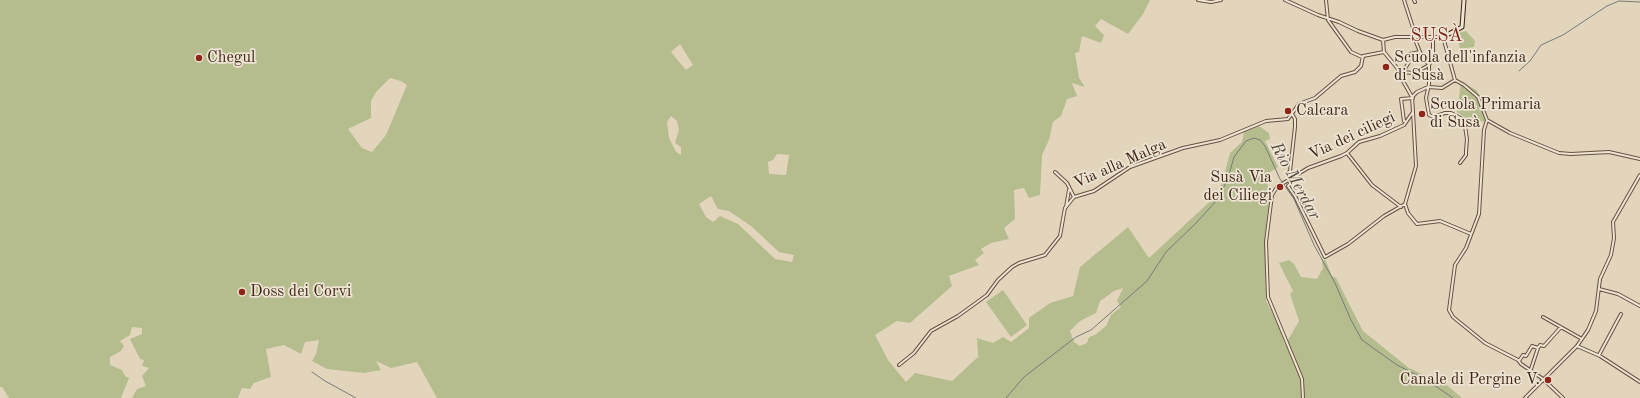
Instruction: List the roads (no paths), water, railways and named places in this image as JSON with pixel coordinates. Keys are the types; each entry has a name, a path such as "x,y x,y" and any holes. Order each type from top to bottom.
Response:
{"street":[{"path":"1198,0 1211,2 1221,0"},
{"path":"1285,0 1358,32 1383,40 1395,37 1443,37 1462,27 1464,0"},
{"path":"1326,0 1327,18 1351,52 1362,57 1384,52"},
{"path":"1404,0 1420,52 1429,65"},
{"path":"1433,37 1433,57 1429,65 1426,98 1430,117 1451,113 1464,120 1467,139 1466,155 1460,163"},
{"path":"1443,37 1455,80"},
{"path":"1383,40 1384,52 1400,72 1412,97 1417,92 1428,87 1442,88 1455,80"},
{"path":"1403,72 1409,62 1410,54 1420,52"},
{"name":"Via alla Malga","path":"899,365 914,353 931,331 958,316 987,295 998,280 1012,267 1019,263 1045,255 1060,236 1066,208 1074,197 1094,191 1130,168 1141,163 1184,148 1220,140 1266,121 1286,120 1299,104 1315,98 1335,80 1355,72 1361,66 1362,57"},
{"path":"1400,72 1415,73 1429,65"},
{"path":"1455,80 1464,84 1478,97 1487,120 1484,130 1479,214 1466,248 1455,266 1449,310 1453,317 1485,343 1531,369 1563,398"},
{"name":"Via dei ciliegi","path":"1303,398 1302,380 1268,297 1266,242 1270,201 1274,190 1315,165 1347,153 1359,142 1383,134 1406,122 1413,112 1412,97 1401,99 1404,120 1406,122"},
{"path":"1413,112 1416,166 1405,204 1408,214 1417,224 1438,220 1471,234"},
{"path":"1289,180 1295,127 1295,119 1292,114"},
{"path":"1487,120 1510,133 1559,153 1571,154 1609,152 1640,159"},
{"path":"1347,153 1372,185 1401,207"},
{"path":"1055,172 1067,183 1074,197"},
{"path":"1289,172 1297,175 1288,186 1295,196 1325,257 1348,244 1384,216 1405,204"},
{"path":"1525,398 1577,346 1582,339 1596,311 1600,289 1600,279 1612,255 1614,238 1613,222 1640,175"},
{"path":"1066,208 1069,189"},
{"path":"1600,289 1618,294 1640,306"},
{"path":"1599,355 1621,314"},
{"path":"1543,317 1582,339"},
{"path":"1531,369 1540,345 1544,346 1561,327"},
{"path":"1519,361 1524,355 1526,356 1532,346 1538,348"},
{"path":"1577,346 1599,355 1640,382"}],"waterway":[{"path":"1519,71 1530,61 1541,45 1563,35 1607,6 1619,1 1640,2"},
{"name":"Rio Merdar","path":"1006,398 1024,377 1076,337 1091,330 1147,281 1166,252 1218,199 1228,178 1234,157 1246,141 1254,138 1260,140 1265,146 1280,179 1294,199 1314,245 1335,283 1351,320 1362,340 1397,365 1425,379 1453,398"},
{"path":"312,372 356,398"}],"place":[{"name":"Chegul","path":"199,58"},
{"name":"Scuola dell'infanzia di Susà","path":"1386,67"},
{"name":"Calcara","path":"1288,111"},
{"name":"Scuola Primaria di Susà","path":"1422,114"},
{"name":"Susà Via dei Ciliegi","path":"1280,187"},
{"name":"Doss dei Corvi","path":"242,292"},
{"name":"Canale di Pergine V.","path":"1548,380"}],"district":[{"name":"SUSÀ","path":"1437,36"}]}
